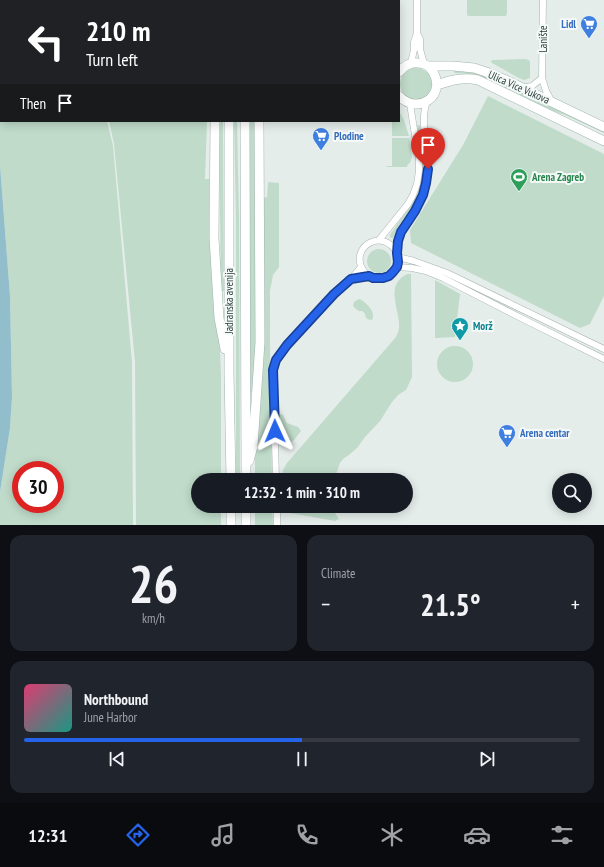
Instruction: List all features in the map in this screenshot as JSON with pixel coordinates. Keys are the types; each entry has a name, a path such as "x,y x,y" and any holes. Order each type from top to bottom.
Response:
{"main road":[{"name":"Ulica Vice Vukova","path":"411,63 474,68 496,76 604,127"},
{"path":"400,71 404,66 411,63"},
{"path":"400,97 410,104 420,104 427,101 434,94 437,85 436,78 432,69 426,65"},
{"name":"Ulica Vice Vukova","path":"437,85 457,79 478,80 604,141"},
{"path":"215,122 214,238 219,318 229,372"},
{"name":"Jadranska avenija","path":"230,122 229,372 231,473"},
{"name":"Jadranska avenija","path":"245,122 246,473"},
{"path":"247,473 253,446 260,342 259,122"},
{"path":"231,513 231,525"},
{"path":"246,513 246,525"}],"street":[{"path":"411,63 417,33 417,0"},
{"name":"Lanište","path":"543,0 542,78 546,91 552,102"},
{"path":"417,33 420,39 420,49 426,65"},
{"path":"522,88 532,86 542,78"},
{"path":"427,101 424,111 424,134 428,163 426,183 421,200 401,232 398,241 398,255 398,262 397,267 389,276 383,278 373,278 364,272 360,261 360,255 363,249 367,244 373,241 385,241 394,248 398,255 447,273 604,349"},
{"path":"379,240 408,204 417,184 419,158 410,104"},
{"path":"276,473 273,370 276,360 287,345 361,267"},
{"path":"397,267 426,271 443,278 604,359"},
{"path":"351,279 369,276"},
{"path":"277,513 277,525"}],"green space":[{"path":"467,0 507,0 506,16 468,16"},
{"path":"492,60 529,60 530,78 524,80 519,78 492,63"},
{"path":"416,68 427,73 432,84 427,95 416,100 405,95 400,84 405,73"},
{"path":"455,70 471,71 491,78 604,131 604,133 565,115 550,110 480,76 455,73"},
{"name":"Arena Zagreb","path":"488,96 604,154 604,296 590,324 580,328 411,243 410,230 463,145"},
{"path":"400,113 409,136 392,136 392,122 400,122"},
{"path":"0,122 107,122 113,146 132,362 133,525 0,525 0,492 10,428 12,397 10,296 0,165"},
{"path":"109,122 207,122 205,179 209,179 209,224 212,277 220,350 221,473 191,473 191,513 221,513 221,525 136,525 135,362 114,144"},
{"path":"219,122 223,122 224,291 221,291"},
{"path":"234,122 237,122 239,218 240,473 236,473 236,219"},
{"path":"249,122 256,122 255,352 253,393 250,392"},
{"path":"417,125 420,125 424,156 423,184 415,204 403,219 392,238 390,235 412,204 420,185 422,175 422,155"},
{"path":"392,138 409,138 412,157 407,167 386,166 392,166"},
{"path":"268,182 279,183 279,267 273,275 270,291 272,473 255,473 255,447 262,380 264,340 264,198 267,197"},
{"path":"379,249 388,252 391,261 388,270 379,273 370,270 367,261 370,252"},
{"path":"407,274 411,274 412,377 406,390 398,395 392,402 380,421 357,448 343,459 336,473 283,473 287,463 396,337 399,330 399,322 394,293 397,283"},
{"path":"435,280 460,294 455,337 435,338"},
{"path":"360,299 368,305 372,311 372,320 367,319 364,312 358,311 353,306 354,302"},
{"path":"455,346 465,349 470,354 473,364 470,374 465,379 455,382 445,379 440,374 437,364 440,354 445,349"},
{"path":"280,414 283,415 287,423 298,427 301,431 294,440 286,445 280,442 278,438 280,428 278,418"},
{"path":"255,513 272,513 273,525 255,525"},
{"path":"290,513 335,513 339,519 335,521"}],"water":[{"path":"0,165 10,296 12,397 10,428 0,492"}],"place":[{"name":"Lidl","path":"589,39"},
{"name":"Plodine","path":"321,151"},
{"name":"Arena Zagreb","path":"519,192"},
{"name":"Morž","path":"460,341"},
{"name":"Arena centar","path":"507,448"}],"route":[{"path":"275,431 273,370 280,353 334,294 351,279 369,276 378,279 389,276 393,272 397,267 398,241 401,232 421,200 425,188 428,169"}]}
